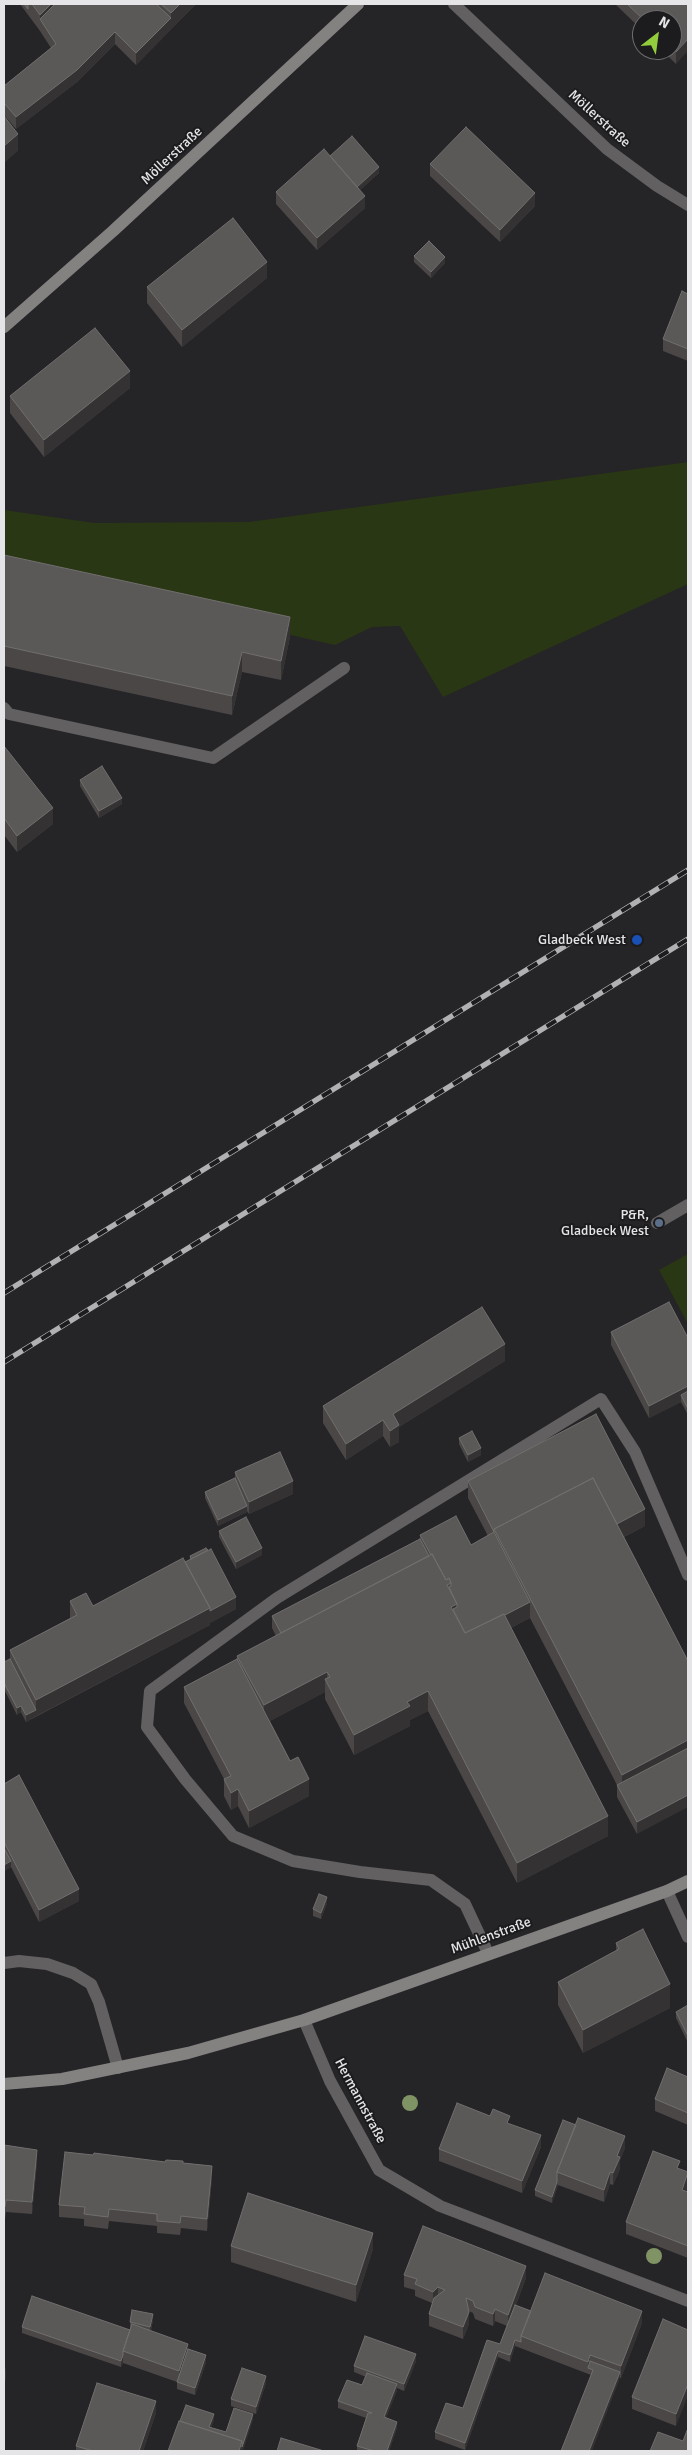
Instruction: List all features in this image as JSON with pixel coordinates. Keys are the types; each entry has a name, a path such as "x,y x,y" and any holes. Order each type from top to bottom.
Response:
{"main road":[{"name":"Möllerstraße","path":"4,327 113,231 358,4"},
{"name":"Mühlenstraße","path":"304,2020 488,1953 667,1891 688,1881"},
{"path":"4,2084 62,2079 118,2068 188,2053 304,2020"}],"street":[{"name":"Möllerstraße","path":"454,4 607,149 657,186 688,205"},
{"path":"4,708 9,714 213,758 344,668"},
{"path":"657,1223 688,1205"},
{"path":"488,1953 465,1904 431,1880 360,1872 293,1861 233,1836 185,1778 148,1727 150,1691 276,1598 600,1399 635,1452 688,1575"},
{"path":"667,1891 688,1937"},
{"path":"4,1963 19,1961 47,1964 74,1973 91,1984 99,2002 118,2068"},
{"name":"Hermannstraße","path":"304,2020 330,2081 379,2170 440,2206 688,2301"}],"green space":[{"path":"688,462 688,584 443,697 400,626 372,627 335,645 4,571 4,510 94,523 249,522"},
{"path":"688,1254 688,1324 659,1270"}],"building":[{"path":"32,4 51,4 40,15"},
{"path":"55,4 156,4 171,18 136,53 115,32 77,70 16,117 4,103 4,86 56,44 40,19"},
{"path":"161,4 180,4 171,13"},
{"path":"627,4 688,4 688,39 682,46 682,10 633,10"},
{"path":"4,116 18,134 4,146"},
{"path":"466,127 535,193 500,230 430,164"},
{"path":"352,136 379,167 357,187 330,156"},
{"path":"324,149 365,196 317,238 276,192"},
{"path":"233,218 267,262 182,330 147,287"},
{"path":"429,241 445,257 431,272 414,256"},
{"path":"682,291 688,294 688,349 663,339"},
{"path":"95,328 130,371 44,440 10,396"},
{"path":"4,555 290,617 281,661 242,652 232,696 4,646"},
{"path":"4,746 53,808 17,836 4,818"},
{"path":"102,766 122,798 99,811 80,780"},
{"path":"669,1302 688,1338 688,1386 649,1406 611,1332"},
{"path":"482,1307 505,1344 393,1414 399,1425 390,1431 383,1420 346,1444 323,1406"},
{"path":"688,1391 688,1409 681,1395"},
{"path":"596,1414 645,1509 617,1524 593,1478 494,1529 494,1532 468,1481"},
{"path":"472,1431 481,1448 468,1455 459,1438"},
{"path":"280,1452 293,1481 249,1502 235,1472"},
{"path":"235,1478 247,1506 218,1520 205,1492"},
{"path":"593,1478 688,1661 688,1740 622,1775 494,1529"},
{"path":"456,1516 471,1545 494,1532 530,1602 465,1633 453,1609 457,1607 457,1604 449,1587 451,1583 449,1578 446,1580 420,1535"},
{"path":"246,1517 262,1548 236,1562 219,1531"},
{"path":"420,1539 429,1556 281,1633 272,1616"},
{"path":"206,1548 208,1550 191,1559 190,1556"},
{"path":"211,1549 236,1597 210,1611 185,1562"},
{"path":"432,1554 446,1580 449,1578 451,1583 447,1585 457,1604 451,1607 465,1633 504,1614 608,1816 517,1863 428,1691 407,1702 410,1706 354,1735 325,1679 330,1677 327,1672 264,1705 237,1656"},
{"path":"183,1558 210,1608 36,1700 10,1650 77,1615 70,1601 86,1593 93,1606"},
{"path":"10,1659 36,1710 26,1715 21,1706 17,1708 4,1683 4,1662"},
{"path":"237,1659 290,1761 298,1757 309,1779 249,1811 238,1789 231,1793 224,1779 231,1776 184,1687"},
{"path":"688,1748 688,1795 637,1822 617,1785"},
{"path":"19,1775 79,1889 39,1910 4,1842 4,1784"},
{"path":"4,1848 11,1861 4,1865"},
{"path":"319,1894 327,1897 321,1913 313,1909"},
{"path":"643,1929 670,1984 583,2030 558,1982 619,1949 616,1943"},
{"path":"688,2005 688,2036 676,2012"},
{"path":"667,2068 688,2077 688,2113 655,2099"},
{"path":"457,2103 490,2116 493,2109 510,2116 507,2123 541,2135 522,2181 439,2149"},
{"path":"578,2118 625,2136 617,2156 620,2157 613,2173 610,2172 604,2190 557,2172"},
{"path":"563,2120 576,2125 557,2172 557,2182 552,2197 535,2190"},
{"path":"4,2145 37,2150 32,2202 6,2200 4,2207"},
{"path":"653,2151 680,2161 677,2168 688,2172 682,2190 688,2192 688,2246 626,2222"},
{"path":"65,2152 93,2155 94,2153 165,2162 166,2160 183,2161 183,2163 212,2166 207,2219 181,2216 180,2223 157,2221 157,2214 109,2209 108,2217 84,2214 85,2207 59,2205"},
{"path":"248,2193 373,2233 356,2285 231,2246"},
{"path":"423,2226 526,2266 508,2315 495,2309 493,2314 475,2307 473,2301 466,2298 469,2312 463,2327 429,2314 434,2298 445,2290 438,2287 433,2292 415,2284 417,2279 404,2275"},
{"path":"545,2273 642,2311 621,2366 590,2355 588,2362 521,2336"},
{"path":"32,2296 130,2330 121,2361 22,2327"},
{"path":"515,2305 531,2311 521,2336 521,2342 515,2340 510,2355 498,2351 465,2443 435,2432 446,2403 463,2408 487,2340 500,2344"},
{"path":"132,2310 153,2314 150,2327 130,2322"},
{"path":"663,2319 688,2330 688,2384 676,2414 632,2397"},
{"path":"132,2324 188,2344 179,2371 123,2351"},
{"path":"365,2336 416,2354 404,2384 354,2366"},
{"path":"188,2349 206,2355 195,2388 177,2382"},
{"path":"590,2361 620,2372 589,2451 561,2451 593,2370 588,2368"},
{"path":"242,2368 266,2376 256,2407 231,2399"},
{"path":"367,2373 397,2384 384,2417 397,2422 387,2451 374,2451 357,2446 368,2413 372,2413 338,2401 347,2380 362,2385"},
{"path":"97,2383 156,2401 139,2451 93,2451 76,2446"},
{"path":"186,2405 214,2414 209,2427 226,2432 234,2408 253,2414 242,2447 242,2441 180,2421"},
{"path":"179,2421 242,2441 239,2451 168,2451"},
{"path":"688,2428 688,2451 650,2451 658,2432 683,2441"},
{"path":"281,2438 324,2451 277,2451"}],"railway":[{"path":"4,1293 688,870"},
{"path":"4,1362 688,939"}],"place":[{"name":"Gladbeck West","path":"637,940"},
{"name":"P&R, Gladbeck West","path":"659,1223"}]}
